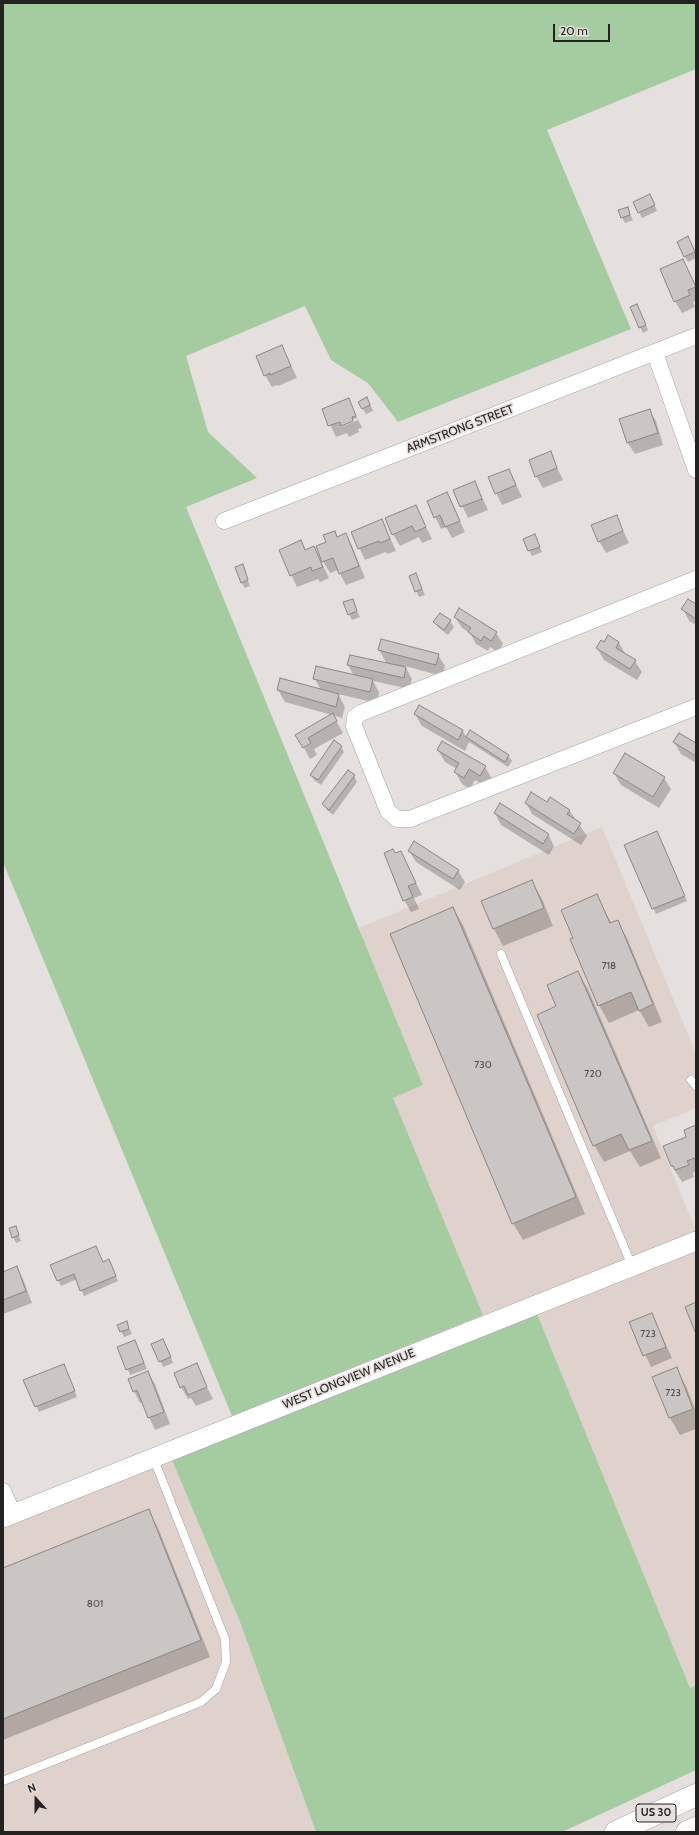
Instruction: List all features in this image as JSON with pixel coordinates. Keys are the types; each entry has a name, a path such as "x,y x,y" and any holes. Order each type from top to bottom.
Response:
{"highway":[{"name":"US 30","path":"616,1832 696,1795"},
{"name":"US 30","path":"687,1832 696,1828"}],"street":[{"name":"ARMSTRONG STREET","path":"224,521 696,336"},
{"path":"655,353 696,470"},
{"path":"696,579 361,712 355,717 354,726 388,811 397,819 410,819 696,707"},
{"name":"WEST LONGVIEW AVENUE","path":"8,1516 696,1241"},
{"path":"3,1491 8,1516"}],"lane":[{"path":"501,954 632,1266"},
{"path":"3,1781 201,1702 216,1689 226,1662 225,1639 153,1458"}],"shaded area":[{"path":"602,827 696,1054 696,1108 653,1126 696,1231 696,1685 690,1688 529,1297 483,1315 392,1098 423,1085 359,928"},
{"path":"172,1460 240,1622 316,1832 3,1832 3,1528"}],"green space":[{"path":"3,3 696,3 696,69 547,130 631,329 398,422 368,383 331,360 305,306 186,356 208,432 257,478 186,507 423,1085 393,1098 483,1315 232,1416 3,862"},
{"path":"537,1314 690,1688 696,1685 696,1770 562,1832 316,1832 240,1622 172,1460"}],"building":[{"path":"650,194 655,205 638,213 633,202"},
{"path":"628,207 630,215 621,218 618,210"},
{"path":"688,236 695,252 684,257 677,242"},
{"path":"683,259 696,287 688,290 690,295 674,302 660,269"},
{"path":"637,304 646,325 639,328 630,307"},
{"path":"282,345 291,366 264,376 256,356"},
{"path":"367,397 370,405 362,409 358,402"},
{"path":"349,398 356,416 352,417 353,421 341,426 340,422 328,426 322,409"},
{"path":"650,409 658,433 627,443 619,419"},
{"path":"551,451 557,468 535,477 529,460"},
{"path":"509,469 516,485 495,494 488,477"},
{"path":"475,481 482,499 460,507 453,490"},
{"path":"447,492 460,521 445,527 440,515 434,518 427,501"},
{"path":"416,505 426,527 415,532 412,526 392,535 385,518"},
{"path":"617,515 623,531 598,542 591,525"},
{"path":"382,519 390,539 380,543 379,541 358,549 351,532"},
{"path":"335,531 337,537 346,533 359,566 339,574 333,558 322,562 316,546 326,542 323,535"},
{"path":"535,534 540,547 528,551 523,539"},
{"path":"301,540 305,550 314,546 323,567 312,571 311,567 290,576 279,550"},
{"path":"243,564 248,580 241,583 235,567"},
{"path":"416,573 422,589 415,592 409,576"},
{"path":"353,599 357,611 348,615 343,602"},
{"path":"688,599 696,604 696,619 681,609"},
{"path":"459,608 497,632 491,641 484,636 481,641 468,632 471,628 454,617"},
{"path":"440,613 451,620 444,630 433,622"},
{"path":"608,635 619,642 616,648 636,660 630,669 596,648 601,640 604,642"},
{"path":"381,639 439,654 436,665 378,650"},
{"path":"350,655 406,667 404,678 347,665"},
{"path":"316,666 373,679 370,692 313,679"},
{"path":"280,678 339,694 336,707 277,690"},
{"path":"419,705 463,730 458,740 414,714"},
{"path":"333,713 337,721 308,738 311,743 303,748 295,735"},
{"path":"470,730 509,755 505,762 466,737"},
{"path":"679,733 696,743 696,756 673,742"},
{"path":"334,740 342,746 318,780 310,775"},
{"path":"442,741 486,766 480,776 469,769 464,778 454,772 459,763 437,750"},
{"path":"625,753 665,777 653,797 613,773"},
{"path":"348,770 355,775 329,810 322,804"},
{"path":"531,792 547,802 550,797 570,810 567,814 581,823 574,834 525,803"},
{"path":"500,803 549,834 543,844 494,813"},
{"path":"657,831 685,896 652,909 624,845"},
{"path":"414,841 459,870 453,879 408,851"},
{"path":"393,849 395,853 401,851 416,883 408,886 413,897 403,901 384,853"},
{"path":"532,880 544,908 493,929 481,901"},
{"path":"597,894 610,923 618,920 653,1004 639,1011 631,992 598,1006 570,939 573,938 561,910"},
{"path":"453,907 576,1197 512,1224 390,934"},
{"path":"578,971 652,1141 629,1150 621,1134 593,1146 537,1015 556,1006 547,985"},
{"path":"696,1125 696,1162 694,1158 687,1161 689,1165 675,1170 673,1166 671,1166 663,1146 686,1137 684,1130"},
{"path":"16,1226 19,1235 12,1238 9,1228"},
{"path":"96,1246 103,1262 109,1259 116,1276 80,1291 74,1274 57,1281 50,1265"},
{"path":"17,1266 26,1291 3,1300 3,1272"},
{"path":"696,1302 696,1334 685,1307"},
{"path":"652,1313 666,1347 643,1356 629,1322"},
{"path":"127,1321 129,1329 120,1332 117,1325"},
{"path":"163,1339 171,1357 159,1362 151,1344"},
{"path":"135,1340 144,1363 126,1370 117,1347"},
{"path":"197,1363 207,1387 188,1395 184,1386 180,1388 174,1373"},
{"path":"64,1364 75,1391 35,1407 23,1380"},
{"path":"677,1367 693,1409 669,1418 652,1377"},
{"path":"148,1371 164,1412 148,1418 137,1390 133,1392 128,1379"},
{"path":"149,1509 201,1640 3,1719 3,1568"}]}
